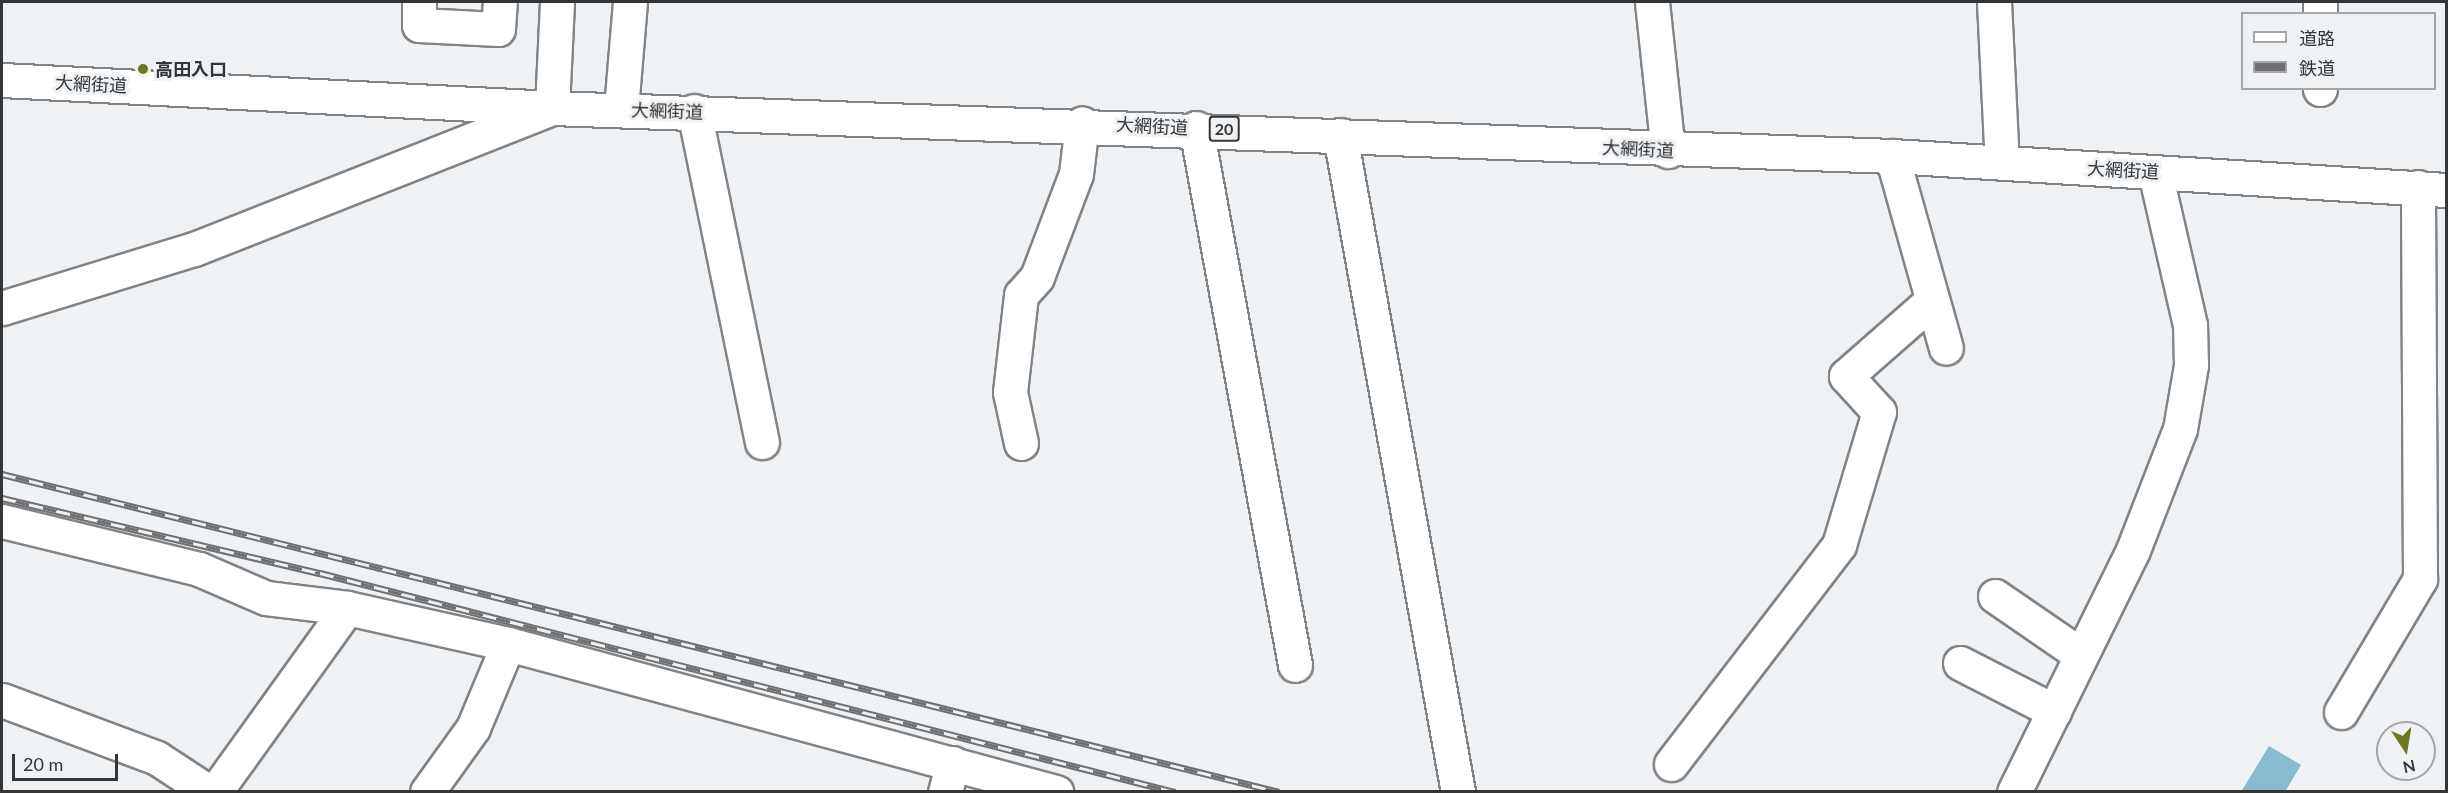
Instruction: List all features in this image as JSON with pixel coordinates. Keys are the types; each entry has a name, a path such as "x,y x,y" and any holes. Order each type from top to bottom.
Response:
{"street":[{"path":"419,2 419,26 498,29 500,2"},
{"path":"2,309 194,249 552,108 556,2"},
{"path":"621,109 630,2"},
{"path":"1652,2 1668,151"},
{"path":"1994,2 2002,164"},
{"name":"大網街道","path":"2,80 552,108 1082,123 1668,151 1892,156 2432,188"},
{"path":"694,111 762,442"},
{"path":"1021,443 1010,392 1020,295 1037,277 1076,174 1082,123"},
{"path":"1196,128 1295,665"},
{"path":"1340,135 1458,792"},
{"path":"1892,156 1929,303 1946,348"},
{"path":"2014,792 2133,550 2181,429 2191,365 2190,325 2155,172"},
{"path":"2341,712 2420,579 2432,188"},
{"path":"1671,764 1839,545 1879,411 1846,376 1929,303"},
{"path":"2,521 199,569 266,598 347,608 508,644 949,777 1056,792"},
{"path":"1995,596 2081,655"},
{"path":"215,792 347,608"},
{"path":"427,792 473,728 508,644"},
{"path":"1960,663 2054,711"},
{"path":"2,700 157,758 209,792"}],"building":[{"path":"2269,746 2301,765 2285,792 2241,792"}],"railway":[{"path":"2,474 1279,792"},
{"path":"2,498 320,573 1175,792"}],"place":[{"name":"高田入口","path":"143,69"}]}
